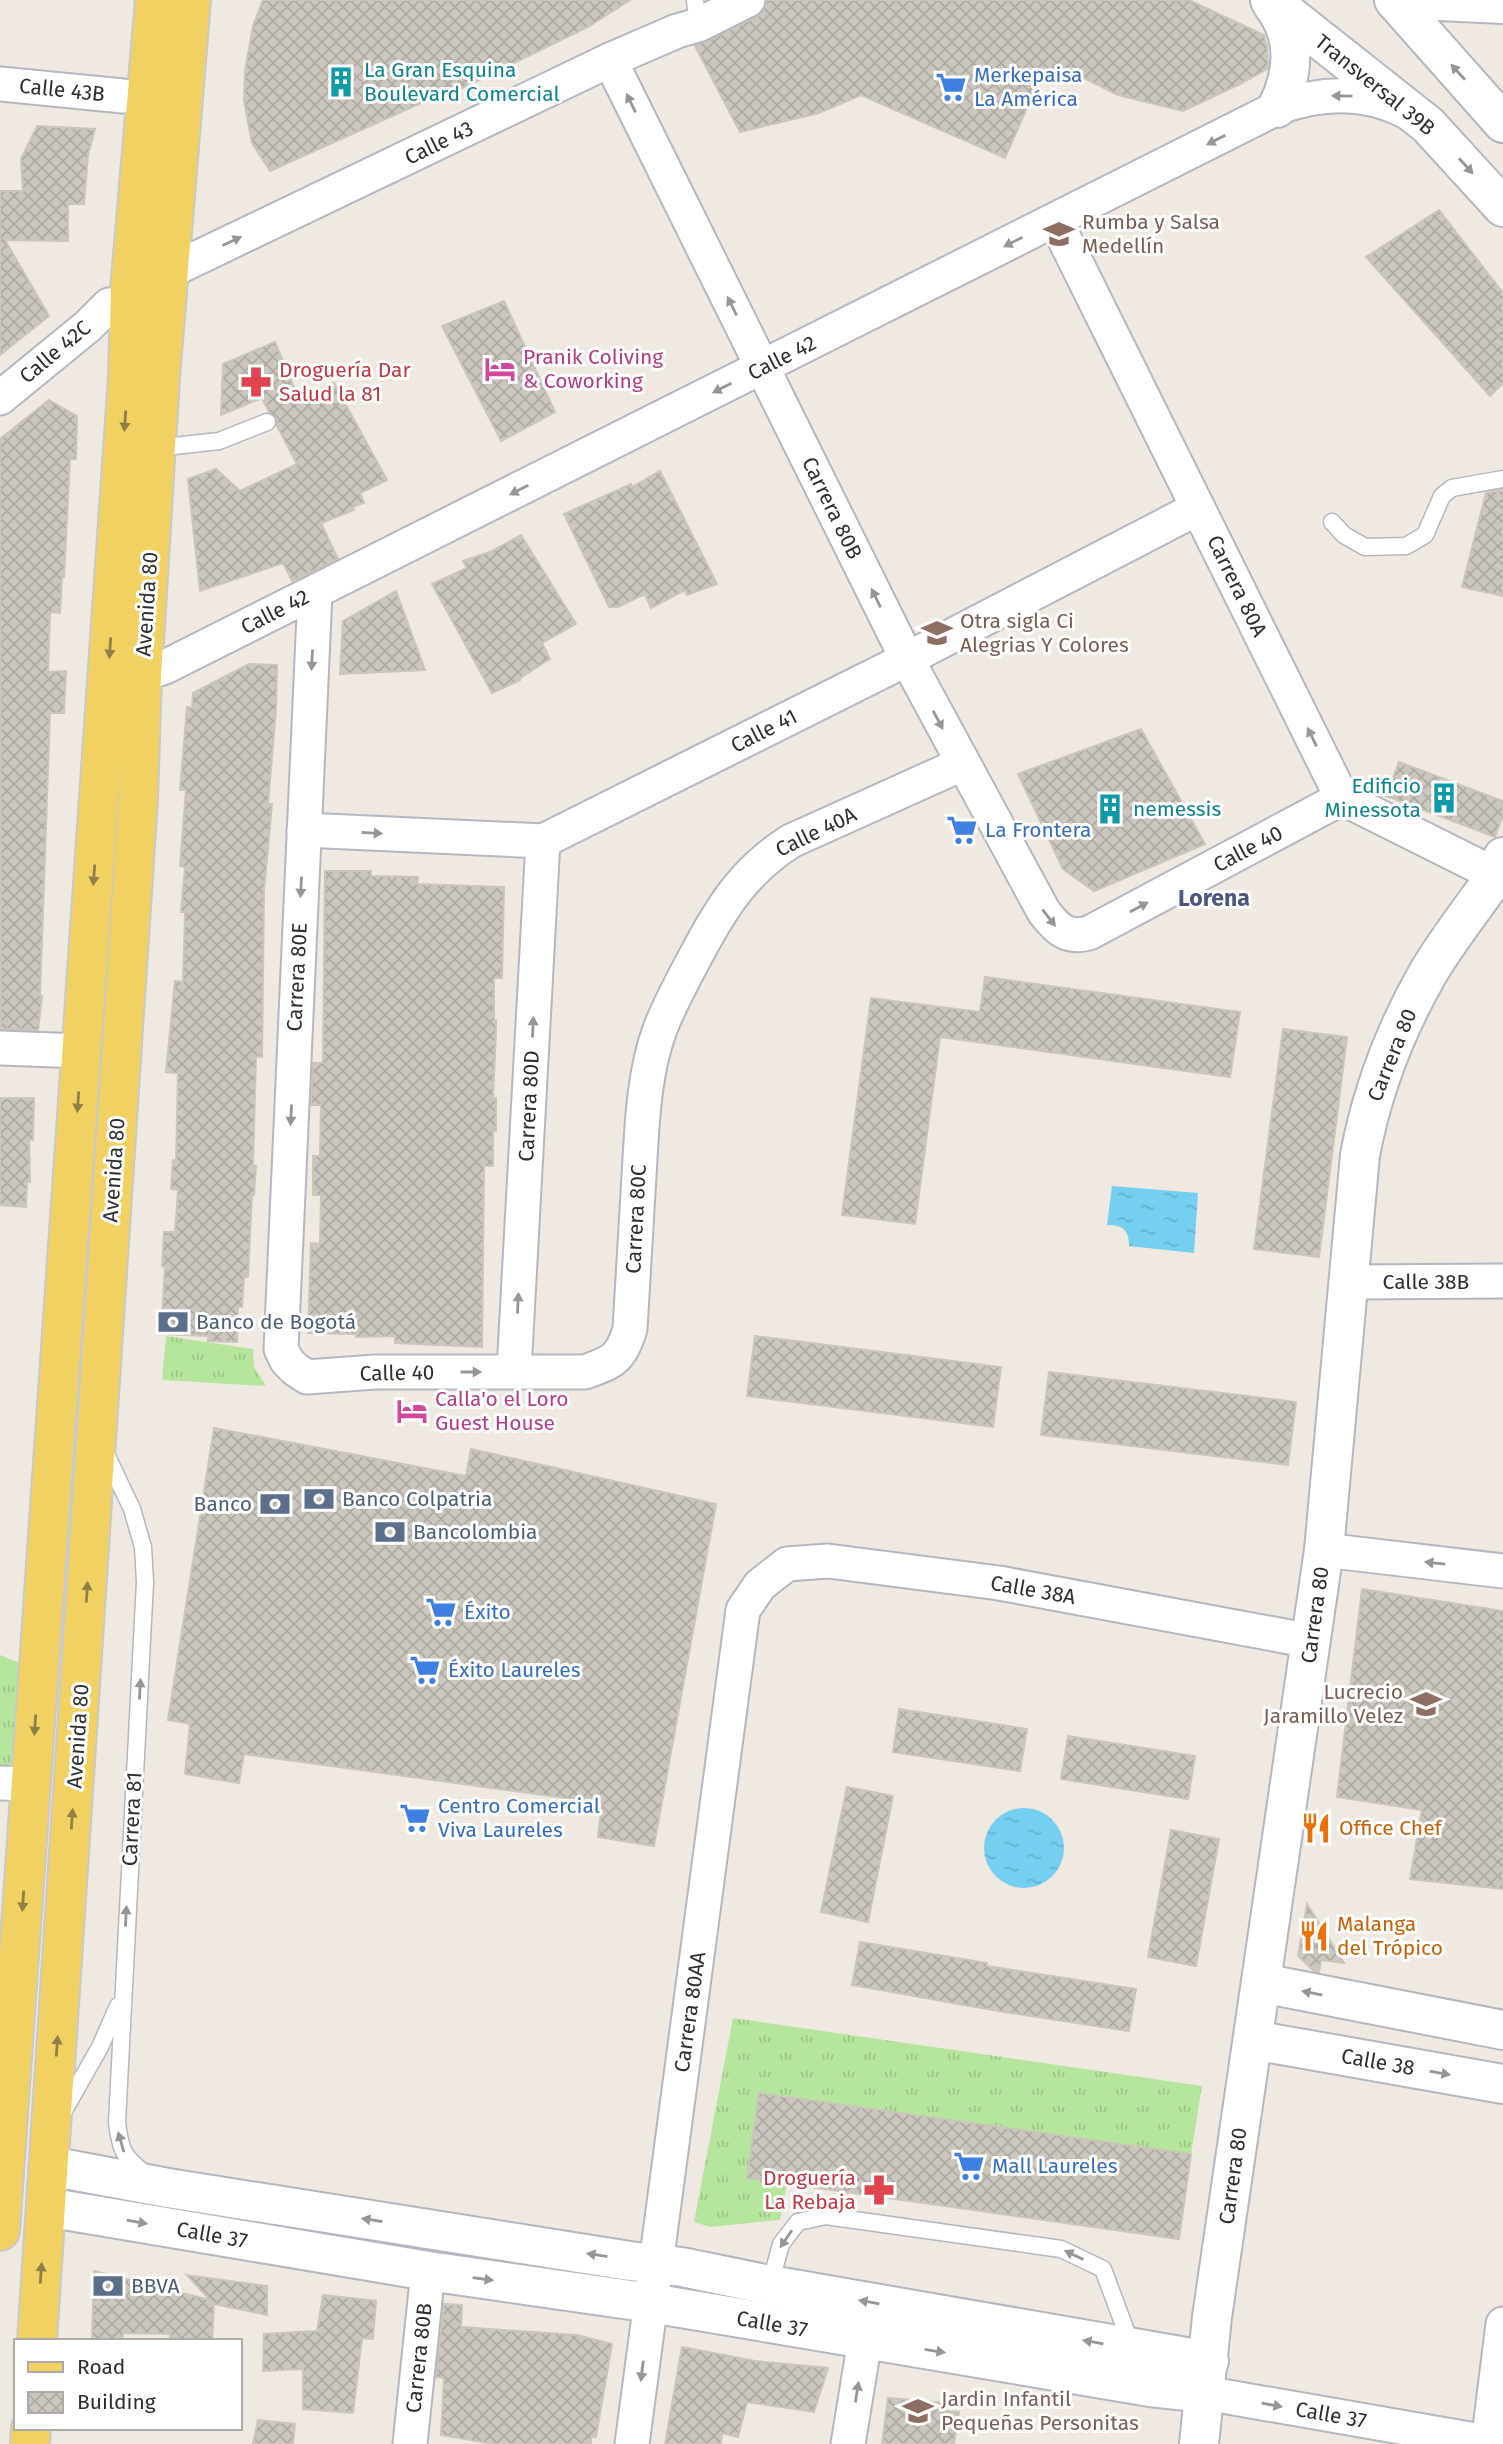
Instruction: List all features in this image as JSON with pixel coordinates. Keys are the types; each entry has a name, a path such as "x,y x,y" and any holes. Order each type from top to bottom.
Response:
{"main road":[{"path":"129,0 109,305 130,353"},
{"name":"Avenida 80","path":"0,2231 16,1783 82,1051 130,353 130,290 155,0"},
{"name":"Avenida 80","path":"37,2339 138,800 142,675 160,378 191,0"},
{"path":"170,271 199,195 214,0"}],"street":[{"name":"Calle 43","path":"170,271 610,60 677,31 696,13 748,0"},
{"path":"1270,0 1283,22 1291,51 1289,81 1277,108"},
{"name":"Transversal 39B","path":"1270,0 1429,125 1503,207"},
{"path":"1394,0 1503,123"},
{"path":"1417,0 1503,4"},
{"name":"Carrera 80B","path":"610,60 961,764 1044,912 1055,927 1078,936"},
{"name":"Calle 43B","path":"0,84 123,96"},
{"name":"Calle 42","path":"142,675 164,667 315,592 1277,108 1316,97 1355,96 1394,105 1429,125"},
{"path":"1429,125 1503,135"},
{"name":"Carrera 80A","path":"1055,220 1342,798"},
{"name":"Calle 42C","path":"0,398 88,326 109,305"},
{"name":"Calle 41","path":"304,830 543,841 907,659 1198,508"},
{"name":"Carrera 80E","path":"286,1361 281,1349 315,592"},
{"name":"Calle 40A","path":"684,977 720,910 742,882 768,856 791,841 961,764"},
{"path":"1342,798 1501,872"},
{"name":"Calle 40","path":"1078,936 1089,933 1342,798"},
{"name":"Carrera 80D","path":"514,1371 543,841"},
{"name":"Carrera 80","path":"1199,2444 1212,2317 1324,1550 1360,1155 1375,1094 1397,1034 1429,971 1501,872"},
{"name":"Carrera 80C","path":"514,1371 585,1372 607,1364 623,1351 630,1329 646,1086 660,1030 684,977"},
{"path":"0,1048 82,1051"},
{"name":"Calle 38B","path":"1349,1282 1503,1281"},
{"name":"Calle 40","path":"286,1361 307,1377 375,1372 514,1371"},
{"path":"1324,1550 1503,1571"},
{"name":"Calle 38A","path":"760,1585 787,1564 828,1561 999,1583 1311,1641"},
{"name":"Carrera 80AA","path":"632,2444 743,1610 760,1585"},
{"path":"1262,1983 1503,2030"},
{"name":"Calle 38","path":"1252,2040 1503,2084"},
{"name":"Calle 37","path":"50,2150 168,2188 682,2267 1133,2349 1207,2377 1491,2443"},
{"name":"Calle 37","path":"46,2207 428,2271 650,2303 1150,2387 1207,2377"},
{"name":"Carrera 80B","path":"410,2444 428,2271"},
{"path":"1491,2443 1503,2323"},
{"path":"848,2444 865,2340"}],"lane":[{"path":"156,448 219,441 267,422"},
{"path":"1332,522 1344,535 1365,547 1406,546 1425,535 1443,496 1452,488 1503,478"},
{"name":"Carrera 81","path":"97,1435 132,1509 143,1547 145,1582 121,1998 117,2122 120,2147 131,2163 168,2188"},
{"path":"50,2150 121,1998"},
{"path":"770,2285 781,2244 798,2222 826,2216 1061,2249 1103,2269 1133,2349"}],"green space":[{"path":"166,1336 253,1349 254,1367 266,1386 162,1380"},
{"path":"0,1655 20,1663 16,1773 0,1772"},
{"path":"733,2018 1202,2086 1191,2154 760,2093 747,2177 787,2184 780,2220 710,2227 694,2222"}],"water":[{"path":"1112,1186 1198,1193 1194,1253 1129,1246 1124,1229 1107,1225"},
{"path":"1024,1808 1039,1811 1052,1820 1061,1833 1064,1848 1061,1863 1052,1876 1039,1885 1024,1888 1009,1885 996,1876 987,1863 984,1848 987,1833 996,1820 1009,1811"}],"building":[{"name":"La Gran Esquina Boulevard Comercial","path":"263,0 630,0 588,27 452,93 450,90 270,171 252,143 244,101 245,71 253,26"},
{"path":"767,0 1189,0 1264,35 1268,66 1240,84 1183,111 1118,95 1062,67 1057,81 1041,76 1005,158 861,95 819,113 740,132 695,46 757,17 764,10"},
{"path":"37,126 95,129 88,155 84,204 68,204 68,241 5,240 49,316 0,355 0,191 23,191 21,159"},
{"path":"1439,210 1503,293 1503,383 1490,396 1366,257"},
{"name":"Pranik Coliving & Coworking","path":"504,301 555,412 501,441 442,326"},
{"path":"275,342 299,399 334,383 387,480 360,493 364,503 352,507 354,510 321,523 338,559 292,581 283,563 200,591 188,479 216,469 240,491 297,464 277,426 276,418 269,412 262,398 221,415 223,364"},
{"path":"49,400 77,416 76,459 70,459 60,613 50,612 48,672 66,671 64,713 50,713 42,996 38,1030 1,1029 0,439"},
{"path":"660,471 717,584 687,595 685,590 651,608 645,594 618,607 609,607 564,514 631,484 632,487"},
{"path":"1503,490 1503,596 1462,587 1486,493"},
{"path":"521,535 576,624 542,643 550,659 520,680 492,693 432,584 467,568 463,561 492,551"},
{"path":"396,591 425,670 340,674 343,621"},
{"path":"249,664 277,665 268,804 272,804 264,891 262,1057 256,1056 253,1165 256,1166 248,1277 244,1277 242,1307 238,1306 237,1342 208,1341 208,1336 161,1334 164,1232 175,1232 178,1190 171,1189 173,1160 176,1161 178,1073 166,1072 175,981 183,982 185,912 181,912 185,867 180,866 186,790 180,790 187,707 192,708 193,693"},
{"name":"nemessis","path":"1141,729 1205,844 1094,891 1063,869 1018,774"},
{"name":"Edificio Minessota","path":"1399,762 1503,801 1503,815 1495,837 1386,796"},
{"path":"325,871 371,871 371,876 418,877 417,884 504,887 502,978 494,978 496,1032 493,1098 496,1098 496,1131 493,1131 493,1166 484,1166 482,1347 395,1343 395,1336 356,1337 356,1334 308,1333 311,1243 320,1244 321,1195 313,1195 313,1156 320,1156 321,1105 311,1105 313,1063 323,1063"},
{"path":"985,977 1240,1012 1230,1077 940,1037 915,1224 842,1215 871,998 980,1012"},
{"path":"1283,1029 1347,1037 1319,1257 1254,1249"},
{"path":"0,1098 34,1098 33,1140 29,1139 30,1182 27,1182 26,1207 0,1205"},
{"path":"755,1336 1001,1367 993,1427 747,1396"},
{"path":"1049,1372 1296,1402 1288,1465 1041,1435"},
{"name":"Éxito","path":"214,1428 466,1476 471,1449 716,1504 654,1846 598,1837 602,1803 244,1754 239,1783 185,1774 190,1724 168,1720"},
{"name":"Lucrecio Jaramillo Velez","path":"1362,1589 1503,1611 1503,1889 1410,1879 1422,1810 1337,1797"},
{"path":"899,1709 1027,1729 1020,1771 893,1752"},
{"path":"1068,1736 1195,1756 1188,1799 1061,1779"},
{"path":"847,1787 893,1796 868,1922 821,1912"},
{"path":"1171,1830 1219,1839 1196,1966 1148,1957"},
{"name":"Malanga del Trópico","path":"1307,1904 1344,1963 1321,1960 1319,1972 1314,1971 1298,1956"},
{"path":"860,1942 987,1963 987,1966 1136,1989 1129,2031 852,1985"},
{"name":"Mall Laureles","path":"759,2093 1191,2154 1179,2239 747,2178"},
{"path":"94,2271 210,2300 187,2275 267,2286 267,2315 214,2304 212,2339 170,2339 170,2334 123,2333 122,2339 92,2339"},
{"path":"323,2295 376,2301 373,2339 362,2338 353,2413 303,2409 303,2369 263,2371 264,2334 317,2331"},
{"path":"444,2304 462,2305 461,2327 577,2335 612,2344 596,2437 591,2437 591,2444 494,2444 441,2435 444,2378 436,2377"},
{"path":"682,2347 755,2361 828,2368 814,2412 747,2402 738,2437 722,2433 721,2444 665,2444"},
{"path":"888,2398 945,2403 944,2411 959,2412 954,2444 882,2444"},
{"path":"258,2420 295,2424 293,2444 253,2444"}],"place":[{"name":"La Gran Esquina Boulevard Comercial","path":"341,82"},
{"name":"Merkepaisa La América","path":"951,87"},
{"name":"Rumba y Salsa Medellín","path":"1059,234"},
{"name":"Pranik Coliving & Coworking","path":"500,369"},
{"name":"Droguería Dar Salud la 81","path":"256,382"},
{"name":"Otra sigla Ci Alegrias Y Colores","path":"937,633"},
{"name":"Edificio Minessota","path":"1444,798"},
{"name":"nemessis","path":"1110,809"},
{"name":"La Frontera","path":"962,830"},
{"name":"Banco de Bogotá","path":"173,1322"},
{"name":"Calla'o el Loro Guest House","path":"412,1411"},
{"name":"Banco Colpatria","path":"319,1499"},
{"name":"Banco","path":"275,1504"},
{"name":"Bancolombia","path":"390,1532"},
{"name":"Éxito","path":"441,1612"},
{"name":"Éxito Laureles","path":"425,1670"},
{"name":"Lucrecio Jaramillo Velez","path":"1426,1704"},
{"name":"Centro Comercial Viva Laureles","path":"415,1818"},
{"name":"Office Chef","path":"1316,1828"},
{"name":"Malanga del Trópico","path":"1314,1936"},
{"name":"Mall Laureles","path":"969,2166"},
{"name":"Droguería La Rebaja","path":"879,2190"},
{"name":"BBVA","path":"108,2286"},
{"name":"Jardin Infantil Pequeñas Personitas","path":"918,2411"}],"district":[{"name":"Lorena","path":"1214,898"}]}
